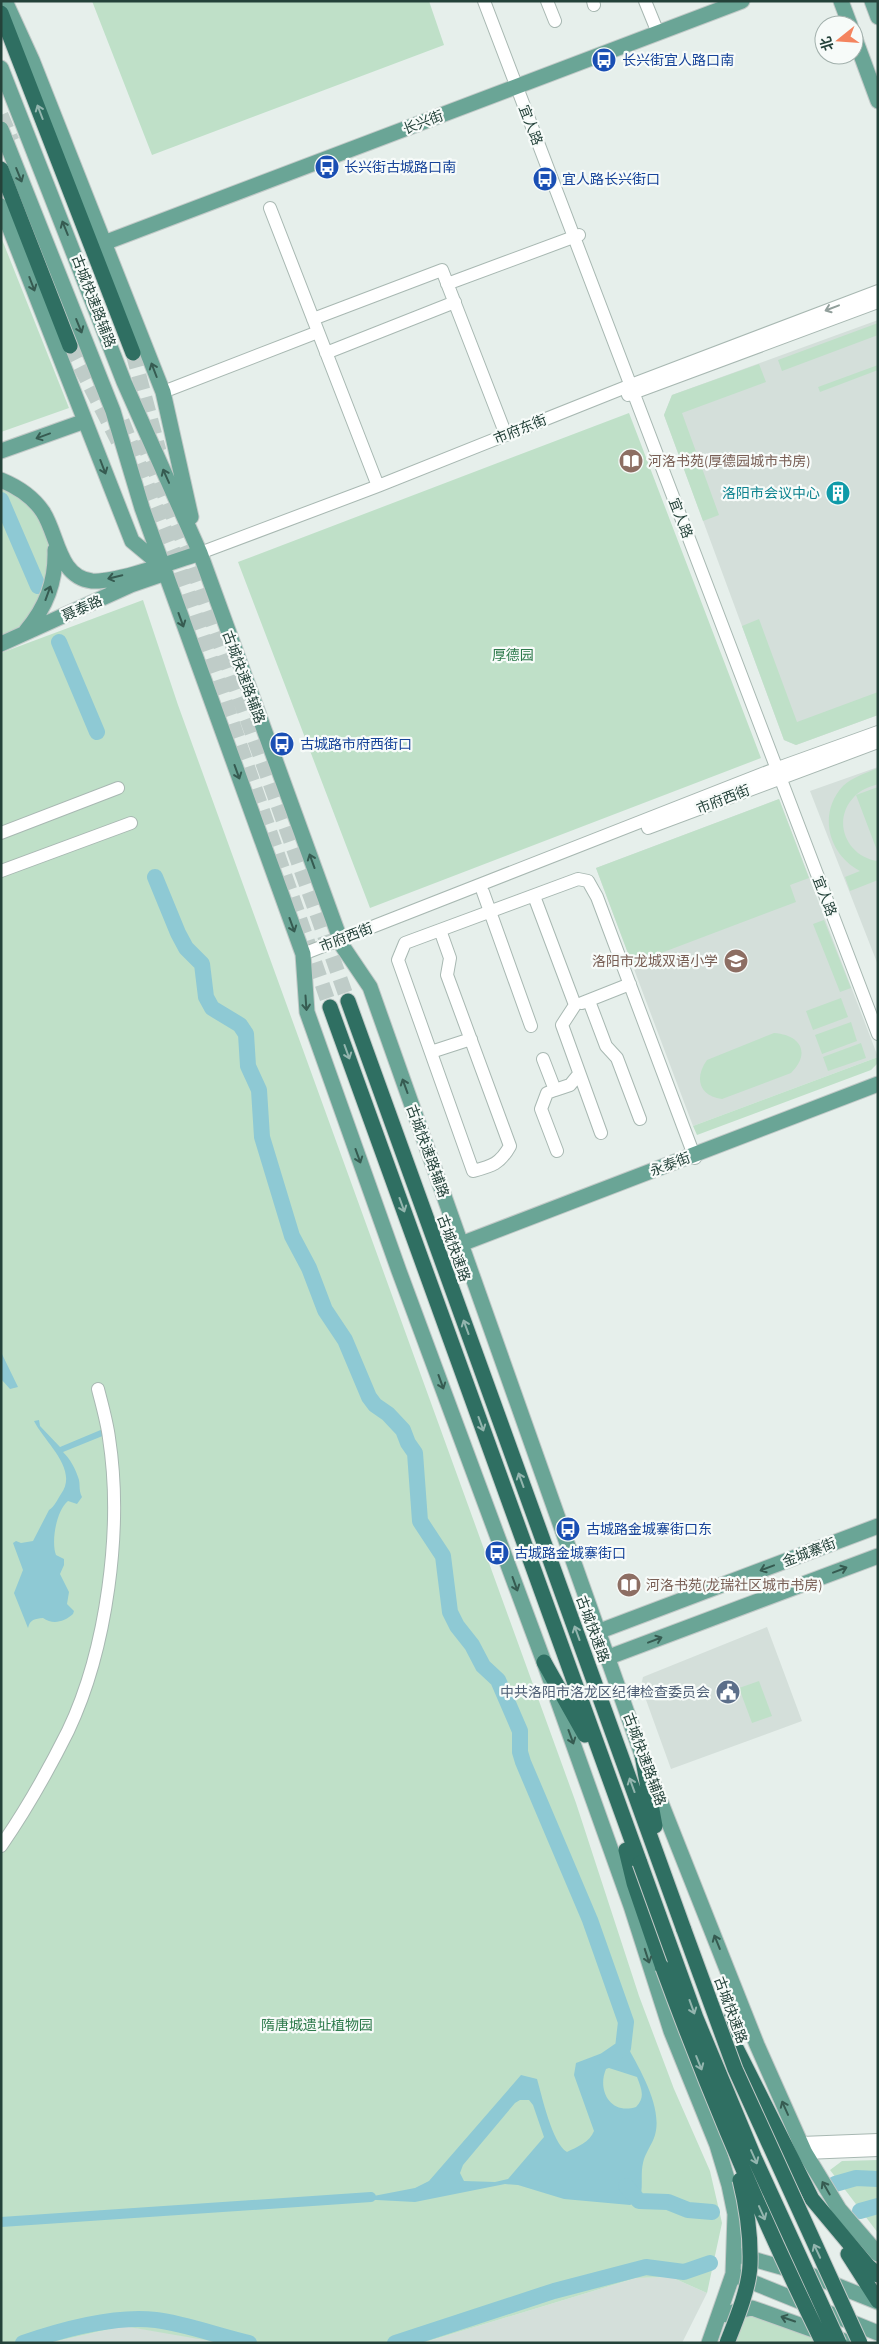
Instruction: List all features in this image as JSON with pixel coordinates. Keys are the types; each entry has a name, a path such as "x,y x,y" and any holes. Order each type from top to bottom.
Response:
{"highway":[{"path":"1,13 133,353"},
{"path":"1,169 70,346"},
{"name":"古城快速路","path":"348,1001 735,2069 860,2343"},
{"path":"330,1007 696,2018 754,2157 839,2343"},
{"path":"544,1662 607,1774 634,1883 663,1968 730,2140 823,2343"},
{"path":"642,1755 662,1867"},
{"path":"708,1992 812,2198 878,2301"},
{"path":"727,2343 739,2310 750,2266 748,2213 730,2140"},
{"path":"812,2198 868,2266 878,2275"}],"main road":[{"path":"5,1 32,60 163,392 201,557"},
{"name":"长兴街","path":"518,82 718,1"},
{"name":"长兴街","path":"103,239 518,82 742,1"},
{"path":"841,1 846,15"},
{"path":"872,1 878,17"},
{"path":"864,63 878,101"},
{"name":"古城快速路辅路","path":"1,68 124,382 201,557 342,943 370,987 600,1631 642,1755 757,2045 803,2148 839,2209 878,2254"},
{"name":"古城快速路辅路","path":"1,129 113,411 142,508 303,954 307,1012 403,1280 544,1662 631,1906 671,2031 717,2145 736,2214 733,2274 711,2337"},
{"path":"1,206 132,541 164,570"},
{"path":"1,451 85,421"},
{"path":"1,480 32,498 44,514 64,562 77,576 92,581 164,570"},
{"path":"23,634 40,614 50,593 56,566 55,538"},
{"name":"市府东街","path":"164,570 201,557"},
{"name":"聂泰路","path":"1,644 164,570"},
{"name":"永泰街","path":"462,1246 878,1084"},
{"name":"永泰街","path":"695,1156 878,1090"},
{"name":"金城寨街","path":"600,1631 878,1526"},
{"name":"金城寨街","path":"609,1657 878,1556"},
{"path":"734,2254 814,2276 878,2301"},
{"path":"733,2274 878,2333"},
{"path":"711,2337 733,2312 752,2308 805,2325 850,2343"}],"street":[{"name":"宜人路","path":"484,1 518,82"},
{"name":"宜人路","path":"490,1 518,82 781,772 878,1034"},
{"path":"547,1 555,21"},
{"path":"646,1 655,27"},
{"path":"270,208 378,486"},
{"path":"447,284 576,236"},
{"path":"313,320 442,270 506,435"},
{"name":"市府东街","path":"201,557 878,291"},
{"path":"326,353 455,302"},
{"name":"市府东街","path":"201,557 506,435 878,302"},
{"path":"163,392 318,332"},
{"name":"市府西街","path":"303,954 342,943 483,892 878,732"},
{"name":"市府西街","path":"342,943 781,772 878,742"},
{"name":"宜人路","path":"781,772 878,1017"},
{"path":"1,833 118,788"},
{"path":"1,871 131,823"},
{"path":"440,930 450,958 448,975 510,1146 503,1159 492,1166 473,1171 398,960 405,943 440,930 491,912 578,879 588,881 597,897 695,1156"},
{"path":"483,892 531,1026"},
{"path":"534,896 575,1005"},
{"path":"601,1133 562,1025 575,1005 630,984"},
{"path":"589,1001 606,1046 617,1058 640,1119"},
{"path":"431,1052 471,1039"},
{"path":"543,1059 556,1090"},
{"path":"557,1151 541,1109 547,1093 570,1085 580,1074"},
{"path":"1,1846 40,1783 68,1732 94,1656 103,1617 111,1568 114,1500 109,1437 98,1390"},
{"path":"803,2148 878,2140"},
{"path":"803,2148 878,2150"}],"shaded area":[{"path":"878,320 878,715 796,745 784,740 664,415 672,395"},
{"path":"878,767 878,965 810,791"},
{"name":"洛阳市龙城双语小学","path":"779,799 878,1057 693,1126 596,868"},
{"path":"767,1627 802,1721 671,1769 641,1686 643,1677"},
{"path":"671,2277 707,2293 682,2343 422,2343 636,2278"},
{"path":"123,2326 195,2337 222,2343 49,2343"}],"green space":[{"path":"92,1 429,1 444,45 152,155"},
{"path":"1,237 69,408 1,432"},
{"path":"878,323 878,335 782,371 778,360"},
{"path":"759,364 766,382 682,413 719,515 703,521 664,415 672,395"},
{"path":"878,365 878,370 820,392 818,387"},
{"name":"厚德园","path":"629,413 761,758 370,908 238,562"},
{"path":"1,485 23,499 38,516 50,546 47,588 23,624 1,638"},
{"name":"隋唐城遗址植物园","path":"143,600 178,705 576,1803 639,1996 674,2089 710,2171 722,2223 707,2293 671,2277 636,2278 422,2343 222,2343 123,2326 49,2343 1,2343 1,653"},
{"path":"759,619 797,722 878,692 878,715 796,745 784,740 742,626"},
{"path":"878,768 878,784 854,797 847,806 843,827 851,845 858,853 878,861 878,880 850,891 845,877 860,871 849,864 834,844 830,833 830,809 835,797 843,786 855,778"},
{"path":"878,787 878,853 856,795"},
{"path":"779,799 809,878 790,885 796,902 632,964 596,868"},
{"path":"824,920 851,988 840,992 813,924"},
{"path":"841,998 848,1017 813,1030 806,1011"},
{"path":"851,1022 857,1041 822,1054 815,1035"},
{"path":"774,1033 791,1037 800,1046 802,1052 801,1059 791,1073 722,1099 708,1094 704,1090 700,1079 707,1060"},
{"path":"861,1043 866,1058 828,1071 823,1057"},
{"path":"878,1057 877,1064 871,1070 697,1135 693,1126"},
{"path":"759,1681 772,1716 752,1723 739,1688"},
{"path":"878,2160 878,2233 830,2170 842,2161"},
{"path":"749,2314 827,2343 728,2343 741,2315"}],"water":[{"path":"1,1352 18,1387 10,1389 1,1379"},
{"path":"39,1420 40,1426 60,1447 103,1429 105,1435 63,1452 75,1470 82,1497 77,1504 68,1501 64,1506 60,1512 54,1535 56,1555 64,1559 64,1565 60,1574 69,1592 67,1604 74,1611 73,1614 58,1622 43,1618 35,1619 28,1628 14,1593 23,1570 13,1543 16,1541 21,1543 33,1541 49,1510 61,1494 65,1485 66,1475 58,1456 34,1421"},
{"path":"626,2044 643,2076 653,2100 657,2124 655,2135 643,2163 639,2201 630,2205 564,2199 518,2185 505,2184 415,2202 358,2199 415,2188 429,2181 521,2075 537,2079 552,2129 562,2147 567,2152 583,2144 594,2131 574,2075 576,2063","holes":["609,2068 637,2077 642,2096 636,2107 627,2109 619,2107 608,2099 603,2085 606,2069","520,2100 529,2100 533,2105 544,2137 508,2179 495,2182 464,2181 460,2173 463,2165 515,2103"]}],"waterway":[{"path":"1,500 38,586"},
{"path":"59,642 97,732"},
{"path":"155,877 186,948 202,964 206,997 212,1008 240,1025 246,1034 248,1066 259,1090 262,1137 292,1236 309,1268 325,1310 345,1340 369,1397 375,1405 388,1414 403,1430 408,1443 415,1453 420,1521 443,1556 450,1612 457,1626 472,1645 483,1666 498,1680 520,1731 520,1752 523,1762 590,1920 626,2022 623,2048 607,2059"},
{"path":"835,2184 856,2178 878,2179"},
{"path":"626,2186 639,2201 668,2202 688,2210 712,2212"},
{"path":"1,2222 371,2197"},
{"path":"860,2211 878,2206"},
{"path":"395,2343 554,2291 646,2267 684,2272 710,2263"},
{"path":"23,2343 89,2325 140,2319 179,2324 249,2343"}],"tunnel":[{"path":"1,115 12,141"},
{"path":"70,346 118,441"},
{"path":"133,353 159,451"},
{"path":"122,421 175,556 330,1007"},
{"path":"142,439 187,551 348,1001"}],"place":[{"name":"长兴街宜人路口南","path":"604,60"},
{"name":"长兴街古城路口南","path":"327,167"},
{"name":"宜人路长兴街口","path":"545,179"},
{"name":"河洛书苑(厚德园城市书房)","path":"631,461"},
{"name":"洛阳市会议中心","path":"838,493"},
{"name":"古城路市府西街口","path":"282,744"},
{"name":"洛阳市龙城双语小学","path":"736,961"},
{"name":"古城路金城寨街口东","path":"568,1529"},
{"name":"古城路金城寨街口","path":"497,1553"},
{"name":"河洛书苑(龙瑞社区城市书房)","path":"629,1585"},
{"name":"中共洛阳市洛龙区纪律检查委员会","path":"728,1692"}]}
